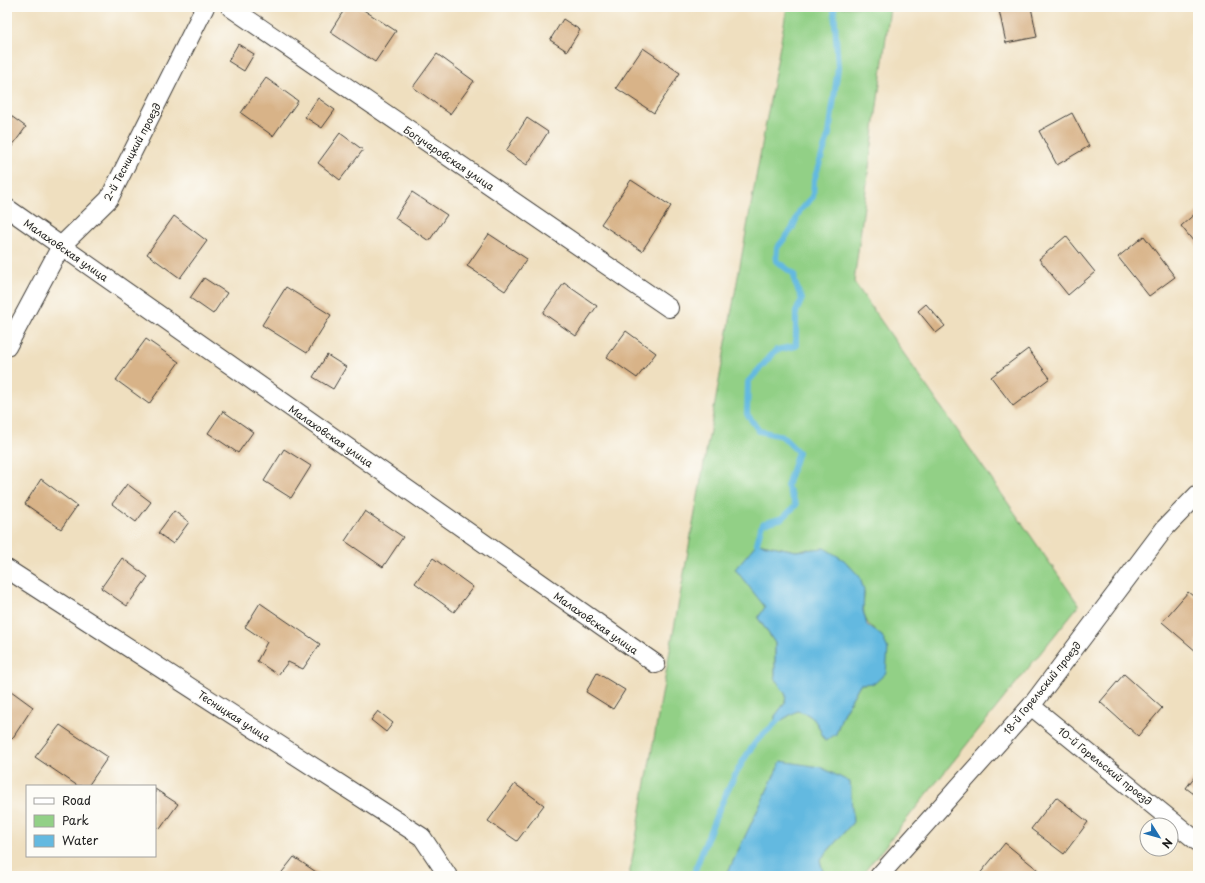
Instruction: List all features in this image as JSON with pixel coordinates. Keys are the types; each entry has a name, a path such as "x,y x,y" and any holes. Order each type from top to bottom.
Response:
{"street":[{"name":"2-й Тесницкий проезд","path":"7,347 61,246 109,199 205,7"},
{"name":"Богучаровская улица","path":"230,7 669,308"},
{"name":"Малаховская улица","path":"7,208 656,664"},
{"name":"18-й Горельский проезд","path":"879,876 1030,706 1166,528 1198,494"},
{"name":"Тесницкая улица","path":"7,569 422,837 448,876"},
{"name":"10-й Горельский проезд","path":"1030,706 1198,842"}],"green space":[{"path":"787,7 890,7 854,282 1079,605 861,876 824,876 820,860 853,822 781,762 726,876 629,876","holes":["757,543 796,551 809,549 864,591 863,606 865,617 870,626 882,636 875,683 860,684 842,716 836,734 825,741 815,721 803,712 797,711 775,724 775,716 785,703 786,695 775,678 775,643 758,618 766,607"]}],"water":[{"path":"757,543 796,551 824,548 844,560 860,577 864,591 863,611 867,625 882,636 888,649 886,673 875,683 860,684 842,716 836,734 825,741 815,721 803,712 797,711 775,724 775,716 785,703 786,695 775,678 775,643 758,618 765,607 735,569"},
{"path":"781,761 820,767 850,782 853,822 820,860 824,876 726,876"}],"building":[{"path":"346,7 359,7 396,31 375,62 330,32"},
{"path":"1017,7 1031,7 1037,37 1006,43 999,10"},
{"path":"563,19 580,30 567,51 550,40"},
{"path":"238,44 254,54 244,71 228,61"},
{"path":"643,48 680,73 654,113 616,88"},
{"path":"437,54 474,81 450,114 413,87"},
{"path":"266,78 298,101 273,136 241,113"},
{"path":"318,98 335,110 322,128 305,117"},
{"path":"7,113 26,127 7,153"},
{"path":"1072,113 1089,146 1057,165 1039,131"},
{"path":"527,118 548,132 527,165 506,151"},
{"path":"340,133 363,150 340,180 318,163"},
{"path":"631,180 671,206 642,251 601,224"},
{"path":"412,192 447,215 429,241 395,218"},
{"path":"1198,211 1198,247 1181,226"},
{"path":"174,216 207,241 180,278 147,254"},
{"path":"489,234 527,259 505,291 467,266"},
{"path":"1066,236 1095,272 1068,295 1039,259"},
{"path":"1144,236 1175,277 1149,296 1118,257"},
{"path":"204,278 227,293 213,314 190,298"},
{"path":"564,283 597,306 576,336 543,313"},
{"path":"286,287 331,315 307,353 262,325"},
{"path":"926,304 945,326 936,333 918,311"},
{"path":"626,331 656,353 637,378 607,357"},
{"path":"146,339 179,362 149,404 116,380"},
{"path":"1028,349 1050,378 1013,406 991,377"},
{"path":"327,355 346,367 333,389 313,377"},
{"path":"223,411 253,432 238,453 208,433"},
{"path":"284,449 311,466 291,498 264,481"},
{"path":"41,479 77,506 61,529 25,504"},
{"path":"127,484 151,502 136,522 112,504"},
{"path":"174,511 189,522 173,544 158,533"},
{"path":"365,511 403,537 383,567 345,541"},
{"path":"122,558 148,577 127,606 101,588"},
{"path":"433,558 473,587 454,612 415,583"},
{"path":"1188,592 1198,600 1197,652 1162,622"},
{"path":"260,603 320,644 303,669 288,662 278,675 257,661 267,642 245,627"},
{"path":"597,673 625,690 613,709 586,692"},
{"path":"1124,674 1162,708 1138,736 1100,702"},
{"path":"7,688 33,707 12,739 7,735"},
{"path":"378,711 393,723 386,732 371,720"},
{"path":"60,725 108,757 89,785 77,785 35,757"},
{"path":"1198,772 1198,797 1186,788"},
{"path":"515,784 544,805 517,841 488,821"},
{"path":"156,790 178,804 160,829 156,826"},
{"path":"1056,797 1088,822 1064,854 1031,829"},
{"path":"1005,843 1038,870 1034,876 978,876"},
{"path":"294,857 322,876 279,876"}],"waterway":[{"path":"759,550 757,543 762,524 783,518 796,505 787,486 798,452 782,436 759,431 747,414 748,382 776,350 796,346 796,312 802,299 795,283 794,274 776,261 777,248 792,229 800,210 813,197 814,180 829,134 838,68 834,7"},
{"path":"693,876 720,807 736,773 755,743 779,719"}]}
